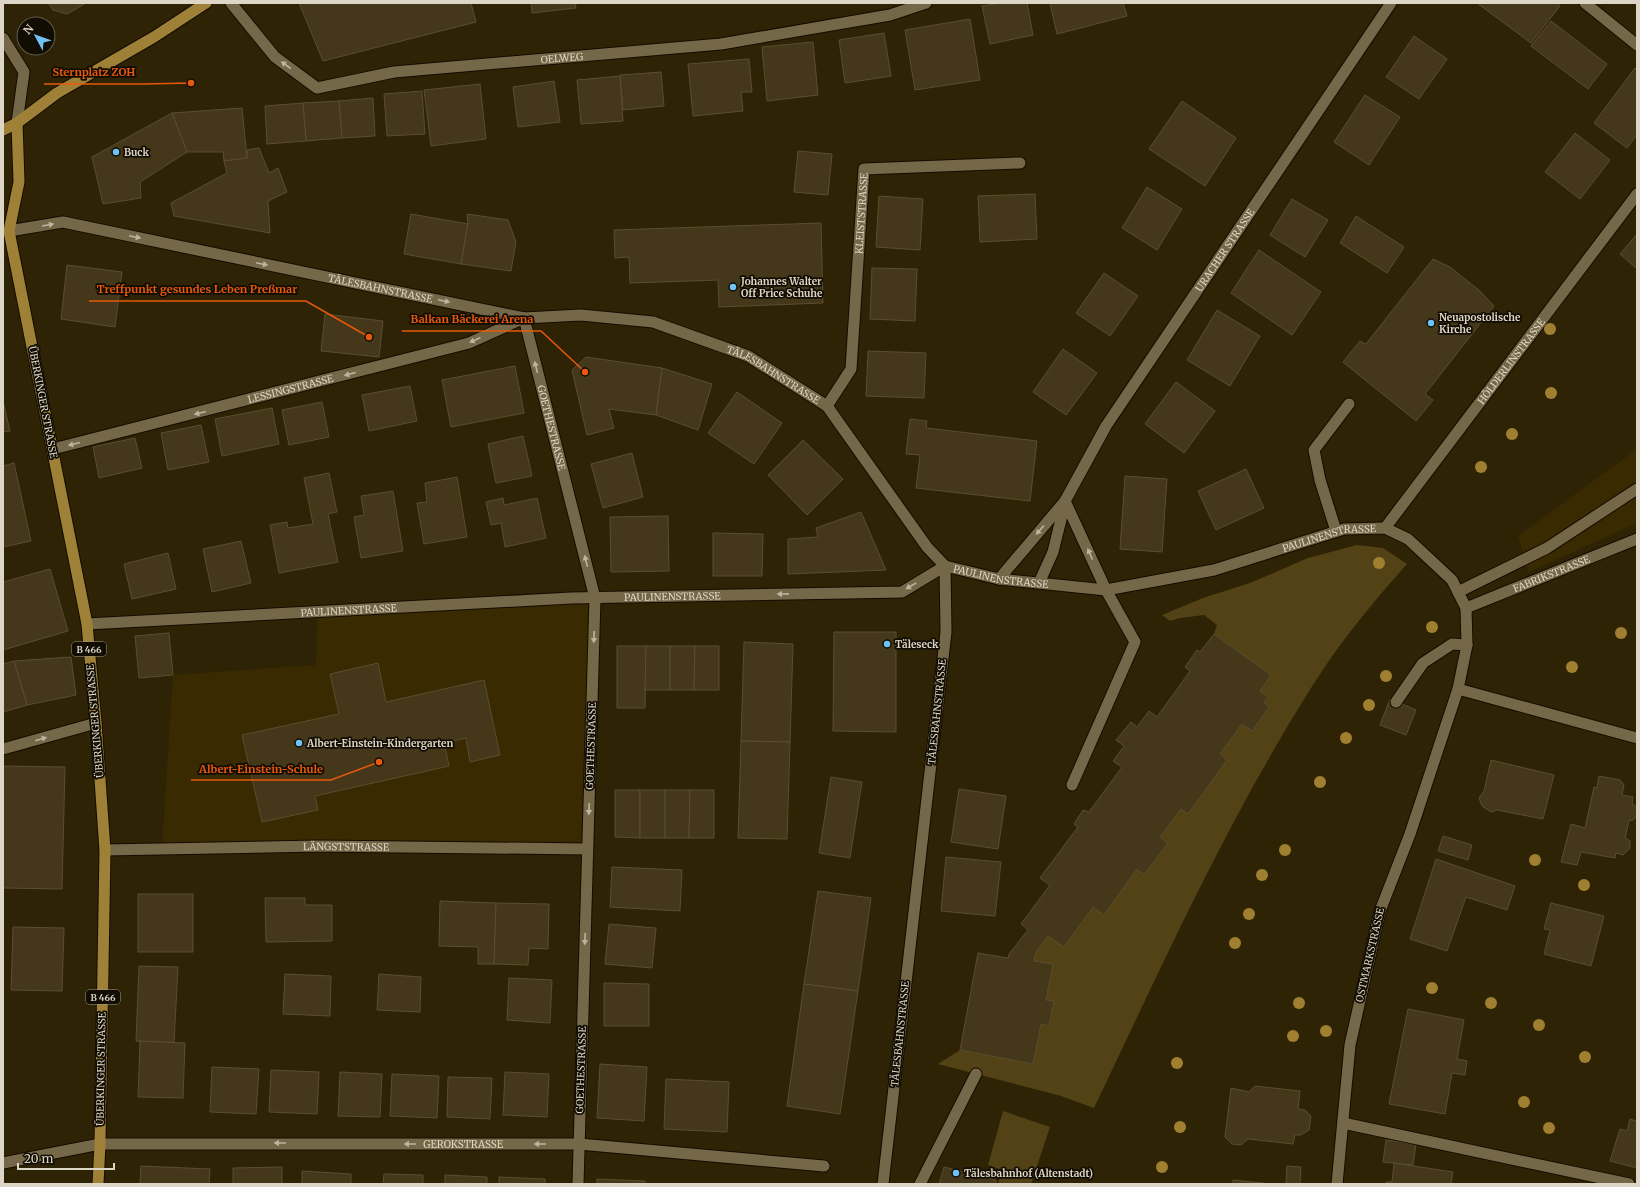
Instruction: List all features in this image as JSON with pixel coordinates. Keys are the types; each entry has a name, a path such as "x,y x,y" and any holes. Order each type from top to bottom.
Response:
{"main road":[{"path":"3,130 17,123 57,93 154,37 206,3"},
{"name":"ÜBERKINGER STRASSE","path":"17,123 19,182 9,231 87,624 96,723 105,850 98,1184"}],"street":[{"name":"OELWEG","path":"231,3 274,57 317,88 394,72 721,44 890,15 926,3"},
{"name":"URACHER STRASSE","path":"999,579 1065,501 1106,426 1391,3"},
{"path":"1585,3 1637,45"},
{"path":"3,38 24,72 17,123"},
{"name":"KLEISTSTRASSE","path":"827,406 851,369 864,169 1020,163"},
{"name":"HÖLDERLINSTRASSE","path":"1385,528 1637,194"},
{"name":"TÄLESBAHNSTRASSE","path":"9,231 63,222 524,318 582,315 653,322 748,356 827,406 927,547 945,566 946,632 883,1184"},
{"name":"LESSINGSTRASSE","path":"53,449 469,343 524,318"},
{"name":"GOETHESTRASSE","path":"524,318 595,598 578,1184"},
{"path":"1336,531 1320,480 1314,450 1349,404"},
{"path":"1458,592 1547,548 1637,489"},
{"path":"1065,501 1106,590 1135,642 1072,785"},
{"name":"URACHER STRASSE","path":"1039,583 1053,552 1065,501"},
{"name":"PAULINENSTRASSE","path":"87,624 571,598 902,592 945,566 999,579 1106,590 1214,570 1344,529 1385,528 1408,539 1452,580 1466,608 1467,646 1458,690"},
{"name":"FABRIKSTRASSE","path":"1466,608 1637,539"},
{"path":"1396,702 1423,663 1452,644 1467,646"},
{"path":"1458,690 1637,738"},
{"name":"OSTMARKSTRASSE","path":"1337,1184 1350,1045 1380,911 1410,834 1458,690"},
{"path":"3,749 96,723"},
{"name":"LÄNGSTSTRASSE","path":"105,850 318,846 588,849"},
{"path":"920,1184 976,1074"},
{"path":"1343,1123 1629,1184"},
{"name":"GEROKSTRASSE","path":"3,1163 100,1144 579,1144 824,1166"}],"shaded area":[{"path":"1637,449 1637,523 1529,572 1518,536"},
{"path":"1357,545 1383,548 1407,564 1369,608 1333,655 1301,704 1251,790 1190,908 1094,1108 1061,1096 938,1064 960,1050 1033,1064 1041,1024 1049,1026 1054,1001 1046,1000 1053,965 1034,961 1036,952 1048,936 1064,947 1093,907 1104,915 1137,869 1144,874 1168,843 1160,837 1181,809 1188,813 1227,760 1220,754 1242,724 1252,731 1269,707 1264,702 1268,697 1260,691 1271,675 1214,634 1217,625 1204,615 1180,618 1170,621 1162,615 1203,598 1250,583 1308,558"},
{"path":"595,598 587,849 162,849 173,675 316,665 318,612"},
{"path":"1003,1111 1050,1127 1031,1184 998,1184 1002,1170 988,1165"}],"building":[{"path":"48,3 86,3 67,14 53,10"},
{"path":"299,3 471,3 476,22 323,61"},
{"path":"531,3 575,3 576,8 532,13"},
{"path":"1001,3 1027,3 1033,35 990,44 982,6"},
{"path":"1050,3 1123,3 1127,16 1057,34"},
{"path":"1477,3 1556,3 1560,6 1531,43"},
{"path":"970,19 980,80 915,90 905,30"},
{"path":"1551,21 1607,64 1588,89 1531,46"},
{"path":"884,33 891,76 845,83 839,40"},
{"path":"1414,36 1447,59 1419,99 1386,77"},
{"path":"813,42 818,95 767,101 762,47"},
{"path":"749,59 752,92 741,92 743,111 693,116 688,64"},
{"path":"1635,68 1637,70 1637,135 1627,148 1594,123"},
{"path":"661,72 664,106 623,110 620,75"},
{"path":"620,76 623,121 581,124 577,80"},
{"path":"554,81 560,122 518,127 513,87"},
{"path":"480,84 486,139 431,146 424,90"},
{"path":"422,91 425,134 387,136 384,94"},
{"path":"1365,95 1400,117 1369,165 1334,142"},
{"path":"373,98 375,136 342,138 339,101"},
{"path":"339,101 342,138 306,141 303,103"},
{"path":"1182,101 1236,138 1205,186 1149,149"},
{"path":"303,103 306,141 267,144 265,106"},
{"path":"242,108 247,158 224,161 223,152 187,152 172,113"},
{"path":"172,113 187,152 140,182 141,198 103,204 92,157"},
{"path":"1575,133 1610,160 1580,199 1545,172"},
{"path":"259,148 269,173 278,168 287,192 268,201 270,233 174,216 171,203 227,173 224,161 247,158 247,150"},
{"path":"798,151 832,154 828,195 794,192"},
{"path":"1147,187 1182,209 1157,250 1122,228"},
{"path":"1035,194 1037,239 980,242 978,196"},
{"path":"879,196 923,199 920,250 876,247"},
{"path":"1292,199 1328,220 1305,257 1270,235"},
{"path":"411,214 468,224 461,264 404,254"},
{"path":"467,214 508,220 516,242 511,271 461,264 468,224"},
{"path":"1356,216 1404,247 1387,273 1340,243"},
{"path":"821,223 823,303 719,307 718,280 630,283 629,257 615,258 614,230"},
{"path":"1637,234 1637,269 1620,254"},
{"path":"1259,250 1321,292 1292,335 1231,293"},
{"name":"Neuapostolische Kirche","path":"1433,259 1450,267 1480,291 1494,306 1425,394 1433,400 1416,421 1343,362 1360,341 1366,344"},
{"path":"67,265 122,272 115,327 61,319"},
{"path":"872,268 917,269 915,321 870,319"},
{"path":"1104,273 1138,296 1110,336 1076,313"},
{"path":"1217,310 1260,336 1230,386 1187,360"},
{"path":"325,314 383,321 379,357 321,351"},
{"path":"1063,349 1097,373 1066,415 1033,392"},
{"path":"868,351 926,353 924,398 866,396"},
{"path":"586,357 662,368 656,415 609,409 614,428 587,435 572,370"},
{"path":"515,366 524,413 451,427 442,380"},
{"path":"662,368 712,384 698,430 656,415"},
{"path":"1176,382 1215,411 1184,453 1145,424"},
{"path":"410,386 417,421 369,431 362,395"},
{"path":"737,392 782,423 754,464 708,433"},
{"path":"3,401 10,431 3,432"},
{"path":"322,402 329,437 289,445 282,410"},
{"path":"272,408 279,444 222,456 215,419"},
{"path":"910,419 927,421 926,428 1037,441 1030,501 916,488 920,455 906,454"},
{"path":"201,425 209,462 168,470 161,433"},
{"path":"523,436 532,476 496,483 488,444"},
{"path":"135,438 142,468 99,478 93,447"},
{"path":"803,440 843,479 807,515 768,475"},
{"path":"632,453 643,497 603,508 591,464"},
{"path":"14,463 31,541 3,547 3,466"},
{"path":"1246,469 1264,508 1216,530 1198,491"},
{"path":"329,473 337,512 328,514 338,562 279,573 270,525 287,522 288,528 313,524 304,478"},
{"path":"1125,476 1167,479 1162,552 1120,549"},
{"path":"457,477 467,537 424,544 417,503 427,502 425,483"},
{"path":"393,491 403,551 361,558 354,517 364,515 361,496"},
{"path":"503,498 504,505 537,498 546,538 505,547 501,523 491,525 486,502"},
{"path":"861,512 886,570 788,574 788,539 818,537 816,528"},
{"path":"668,516 669,571 611,572 610,517"},
{"path":"713,533 763,534 762,576 713,576"},
{"path":"241,541 251,583 212,592 203,549"},
{"path":"168,553 176,589 132,599 124,564"},
{"path":"50,569 68,631 3,650 3,582"},
{"path":"834,632 896,632 896,732 833,731"},
{"path":"169,633 173,675 139,678 135,636"},
{"path":"1214,634 1271,675 1260,691 1268,697 1264,702 1269,707 1252,731 1242,724 1220,754 1227,760 1188,814 1181,809 1160,837 1168,843 1144,875 1137,869 1104,915 1093,907 1064,947 1048,936 1036,952 1034,961 1053,964 1046,1000 1054,1001 1049,1026 1041,1024 1033,1064 960,1050 978,953 1008,958 1009,954 1028,930 1021,924 1050,885 1040,878 1078,827 1074,824 1083,810 1089,812 1122,767 1113,761 1124,746 1116,740 1131,722 1137,727 1149,711 1157,717 1190,671 1185,667 1197,650 1200,652"},
{"path":"744,642 793,644 790,742 741,741"},
{"path":"617,646 646,646 645,708 617,708"},
{"path":"646,646 670,646 670,690 645,690"},
{"path":"670,646 695,646 694,690 670,690"},
{"path":"695,646 719,646 719,690 694,690"},
{"path":"71,657 76,695 27,705 14,661"},
{"path":"14,661 27,705 3,712 3,664"},
{"path":"378,663 386,702 484,680 500,755 470,762 466,738 444,743 449,766 315,796 318,810 262,822 242,735 339,714 330,674"},
{"path":"1390,699 1416,710 1406,735 1380,725"},
{"path":"741,741 790,742 787,839 738,838"},
{"path":"1491,760 1554,775 1543,819 1497,810 1491,812 1482,806 1479,798 1484,791"},
{"path":"3,766 65,767 62,889 3,888"},
{"path":"1599,776 1620,780 1624,785 1622,795 1633,797 1632,804 1637,807 1637,816 1633,820 1629,821 1625,838 1630,841 1630,848 1623,855 1616,853 1615,858 1581,852 1577,865 1561,862 1571,824 1585,828 1594,787 1597,788"},
{"path":"831,777 862,782 850,858 819,853"},
{"path":"959,789 1006,796 998,849 951,842"},
{"path":"615,790 640,790 640,838 615,837"},
{"path":"640,790 665,790 665,838 640,838"},
{"path":"665,790 690,790 689,838 665,838"},
{"path":"690,790 714,790 714,838 689,838"},
{"path":"1443,836 1472,845 1468,860 1438,851"},
{"path":"946,857 1001,862 995,916 941,911"},
{"path":"1436,859 1515,886 1507,910 1466,897 1447,951 1410,939"},
{"path":"612,867 682,870 680,911 610,907"},
{"path":"818,891 871,898 858,991 804,984"},
{"path":"138,894 193,894 193,952 138,952"},
{"path":"265,898 305,898 305,905 332,905 332,941 266,942"},
{"path":"440,901 496,903 494,964 478,964 478,947 439,946"},
{"path":"496,903 549,904 548,949 529,948 528,965 494,964"},
{"path":"1551,903 1604,916 1591,966 1544,954 1550,930 1544,929"},
{"path":"609,924 656,928 652,968 605,964"},
{"path":"13,927 64,928 62,991 11,990"},
{"path":"139,966 178,967 174,1043 136,1041"},
{"path":"285,974 331,976 330,1016 283,1014"},
{"path":"379,974 421,977 420,1012 377,1010"},
{"path":"509,978 552,980 550,1023 507,1020"},
{"path":"604,983 649,984 649,1026 604,1026"},
{"path":"804,984 858,991 840,1114 787,1106"},
{"path":"1408,1009 1464,1020 1457,1059 1467,1061 1465,1075 1452,1073 1445,1114 1389,1104"},
{"path":"140,1041 185,1043 183,1098 138,1097"},
{"path":"600,1064 647,1067 644,1121 597,1118"},
{"path":"212,1067 259,1069 256,1114 210,1112"},
{"path":"271,1070 319,1072 317,1114 269,1112"},
{"path":"340,1072 382,1074 380,1117 338,1116"},
{"path":"505,1072 549,1074 547,1117 503,1115"},
{"path":"392,1074 439,1076 437,1118 390,1116"},
{"path":"448,1077 492,1078 490,1119 447,1117"},
{"path":"666,1079 729,1082 727,1132 664,1129"},
{"path":"1255,1086 1300,1091 1298,1109 1305,1110 1311,1116 1309,1130 1301,1135 1295,1135 1293,1144 1248,1139 1241,1145 1232,1144 1225,1137 1231,1088 1249,1092"},
{"path":"1637,1118 1637,1168 1610,1161 1620,1129 1627,1131 1630,1119 1636,1121"},
{"path":"1386,1140 1416,1144 1413,1165 1383,1162"},
{"path":"1394,1163 1453,1172 1451,1184 1386,1184 1386,1182 1392,1182"},
{"path":"141,1166 210,1169 209,1184 140,1184"},
{"path":"1287,1166 1301,1167 1300,1184 1286,1184"},
{"path":"282,1167 282,1184 233,1184 233,1168"},
{"name":"Tälesbahnhof (Altenstadt)","path":"944,1167 996,1180 995,1184 939,1184"},
{"path":"302,1171 351,1174 351,1184 302,1184"},
{"path":"384,1174 423,1175 423,1184 383,1184"},
{"path":"445,1175 487,1177 487,1184 445,1184"},
{"path":"499,1177 545,1179 545,1184 499,1184"},
{"path":"597,1179 645,1181 645,1184 597,1184"},
{"path":"1233,1180 1272,1184 1233,1184"}],"place":[{"name":"Sternplatz ZOH","path":"191,83"},
{"name":"Buck","path":"116,152"},
{"name":"Johannes Walter Off Price Schuhe","path":"733,287"},
{"name":"Neuapostolische Kirche","path":"1431,323"},
{"name":"Treffpunkt gesundes Leben Preßmar","path":"369,337"},
{"name":"Balkan Bäckerei Arena","path":"585,372"},
{"name":"Täleseck","path":"887,644"},
{"name":"Albert-Einstein-Kindergarten","path":"299,743"},
{"name":"Albert-Einstein-Schule","path":"379,762"},
{"name":"Tälesbahnhof (Altenstadt)","path":"956,1173"}]}
